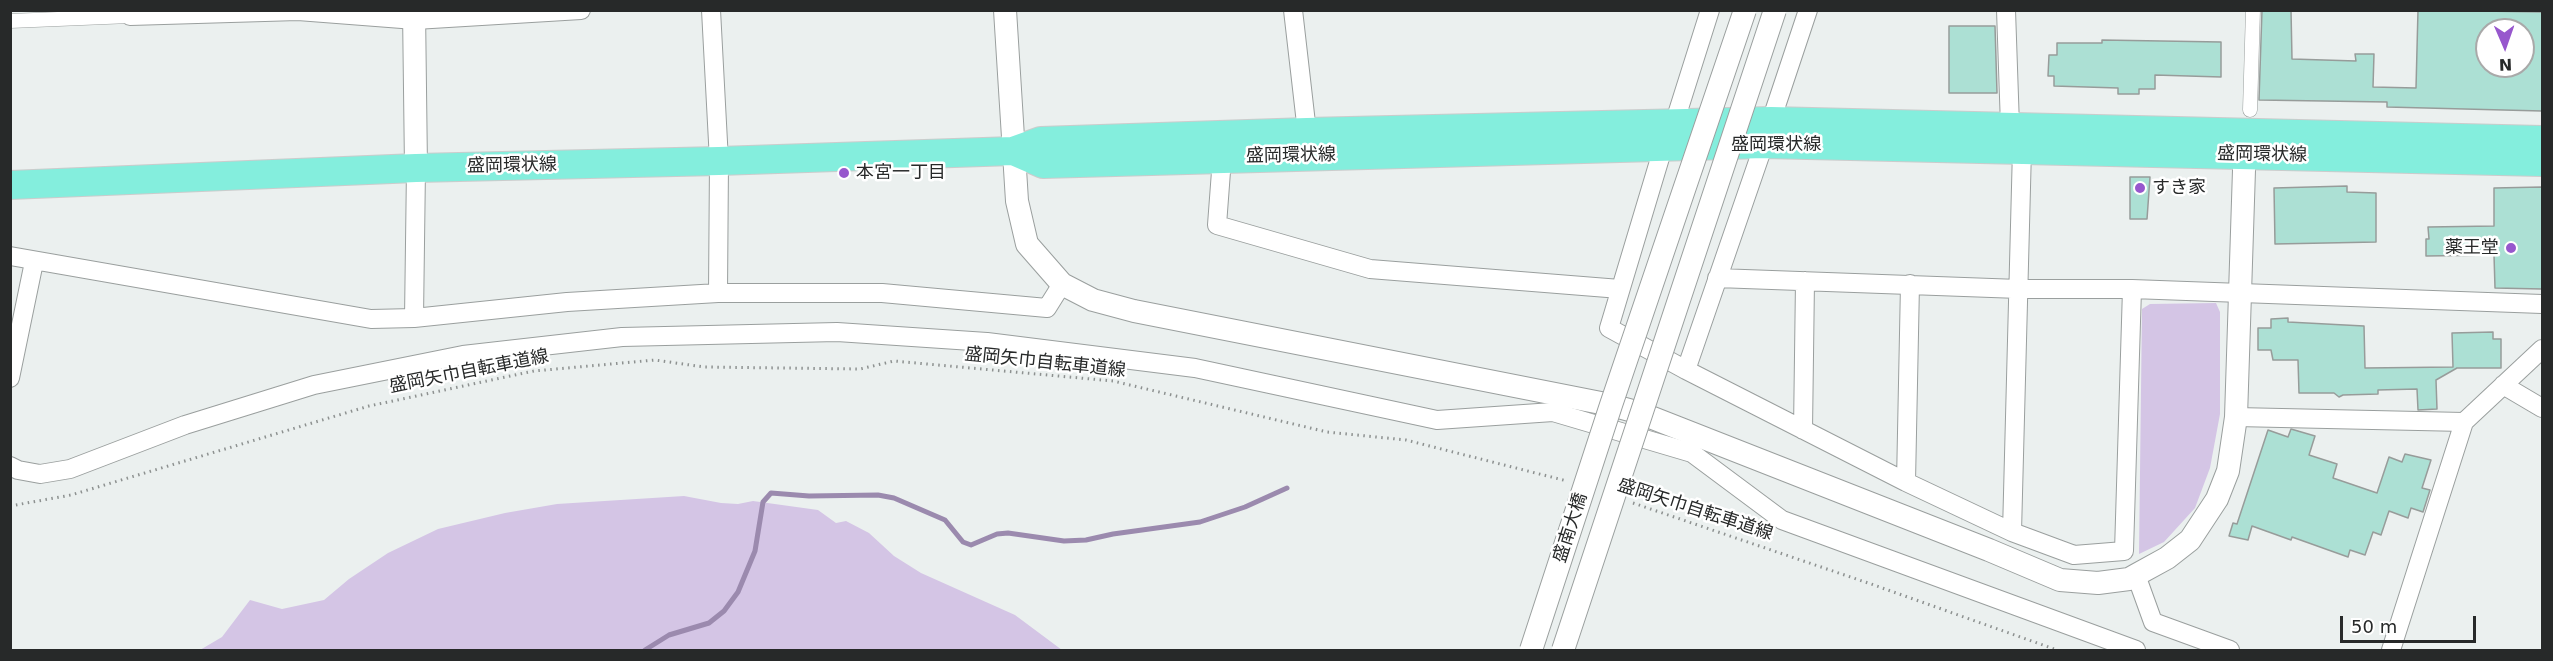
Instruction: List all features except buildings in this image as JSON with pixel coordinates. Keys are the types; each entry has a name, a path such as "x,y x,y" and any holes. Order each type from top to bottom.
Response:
{"main road":[{"name":"盛岡環状線","path":"10,185 416,168 1013,151 1041,141 1306,132 1669,136"},
{"name":"盛岡環状線","path":"1013,151 1043,164 1222,158 1768,132 2016,137 2247,132 2542,140"},
{"name":"盛岡環状線","path":"2247,132 2542,162"}],"street":[{"path":"10,21 130,13 298,11 414,15 582,10"},
{"path":"711,10 719,161 718,293"},
{"path":"1005,10 1017,201 1027,244 1062,284 1093,300 1134,311 1523,387 1640,413 1989,549 2060,580 2098,583 2136,576 2167,558 2190,540 2206,519 2228,471 2236,417 2239,294 2253,10"},
{"path":"1293,10 1306,132"},
{"path":"1710,10 1609,328 1686,370 1906,482 2012,532 2074,555 2124,551 2132,289"},
{"name":"盛南大橋","path":"1531,651 1744,10"},
{"name":"盛南大橋","path":"1563,651 1775,10"},
{"path":"1686,370 1808,10"},
{"path":"2006,10 2016,137 2019,289 2012,532"},
{"path":"414,15 416,168 414,318"},
{"path":"1222,158 1217,225 1370,269 1620,289"},
{"path":"10,256 371,319 414,318 567,302 718,293 882,293 1047,308 1062,284"},
{"path":"10,378 17,315 34,262"},
{"path":"1717,278 2019,289 2132,289 2542,304"},
{"path":"1803,430 1805,281"},
{"path":"1906,482 1910,284"},
{"path":"10,466 18,470 40,474 70,469 185,425 314,385 463,355 622,337 837,332 987,342 1195,368 1437,420 1553,412 1692,453 1782,520 2136,651"},
{"path":"2391,651 2464,422 2542,349"},
{"path":"2503,386 2542,408"},
{"path":"2236,417 2464,422"},
{"path":"2136,576 2153,622 2230,651"}],"path":[{"name":"盛岡矢巾自転車道線","path":"10,506 70,495 369,406 534,371 655,360 704,367 860,369 894,361 1113,381 1327,432 1406,440 1567,482"},
{"name":"盛岡矢巾自転車道線","path":"1633,503 1871,584 2057,651"}],"shaded area":[{"path":"2216,303 2220,312 2220,414 2210,468 2195,508 2164,542 2139,554 2142,309 2150,304"},
{"path":"684,496 721,503 738,504 753,501 818,510 836,523 846,521 869,533 894,556 921,573 1015,615 1062,650 200,650 222,637 250,600 282,609 324,600 349,579 388,553 438,529 505,513 557,504"}],"waterway":[{"path":"645,650 669,635 709,623 724,611 738,592 755,551 763,502 771,493 809,496 878,495 894,498 945,520 963,542 971,545 997,534 1008,533 1064,541 1086,540 1200,522 1245,507 1287,488"}],"place":[{"name":"本宮一丁目","path":"844,173"},
{"name":"すき家","path":"2140,188"},
{"name":"薬王堂","path":"2511,248"}]}
